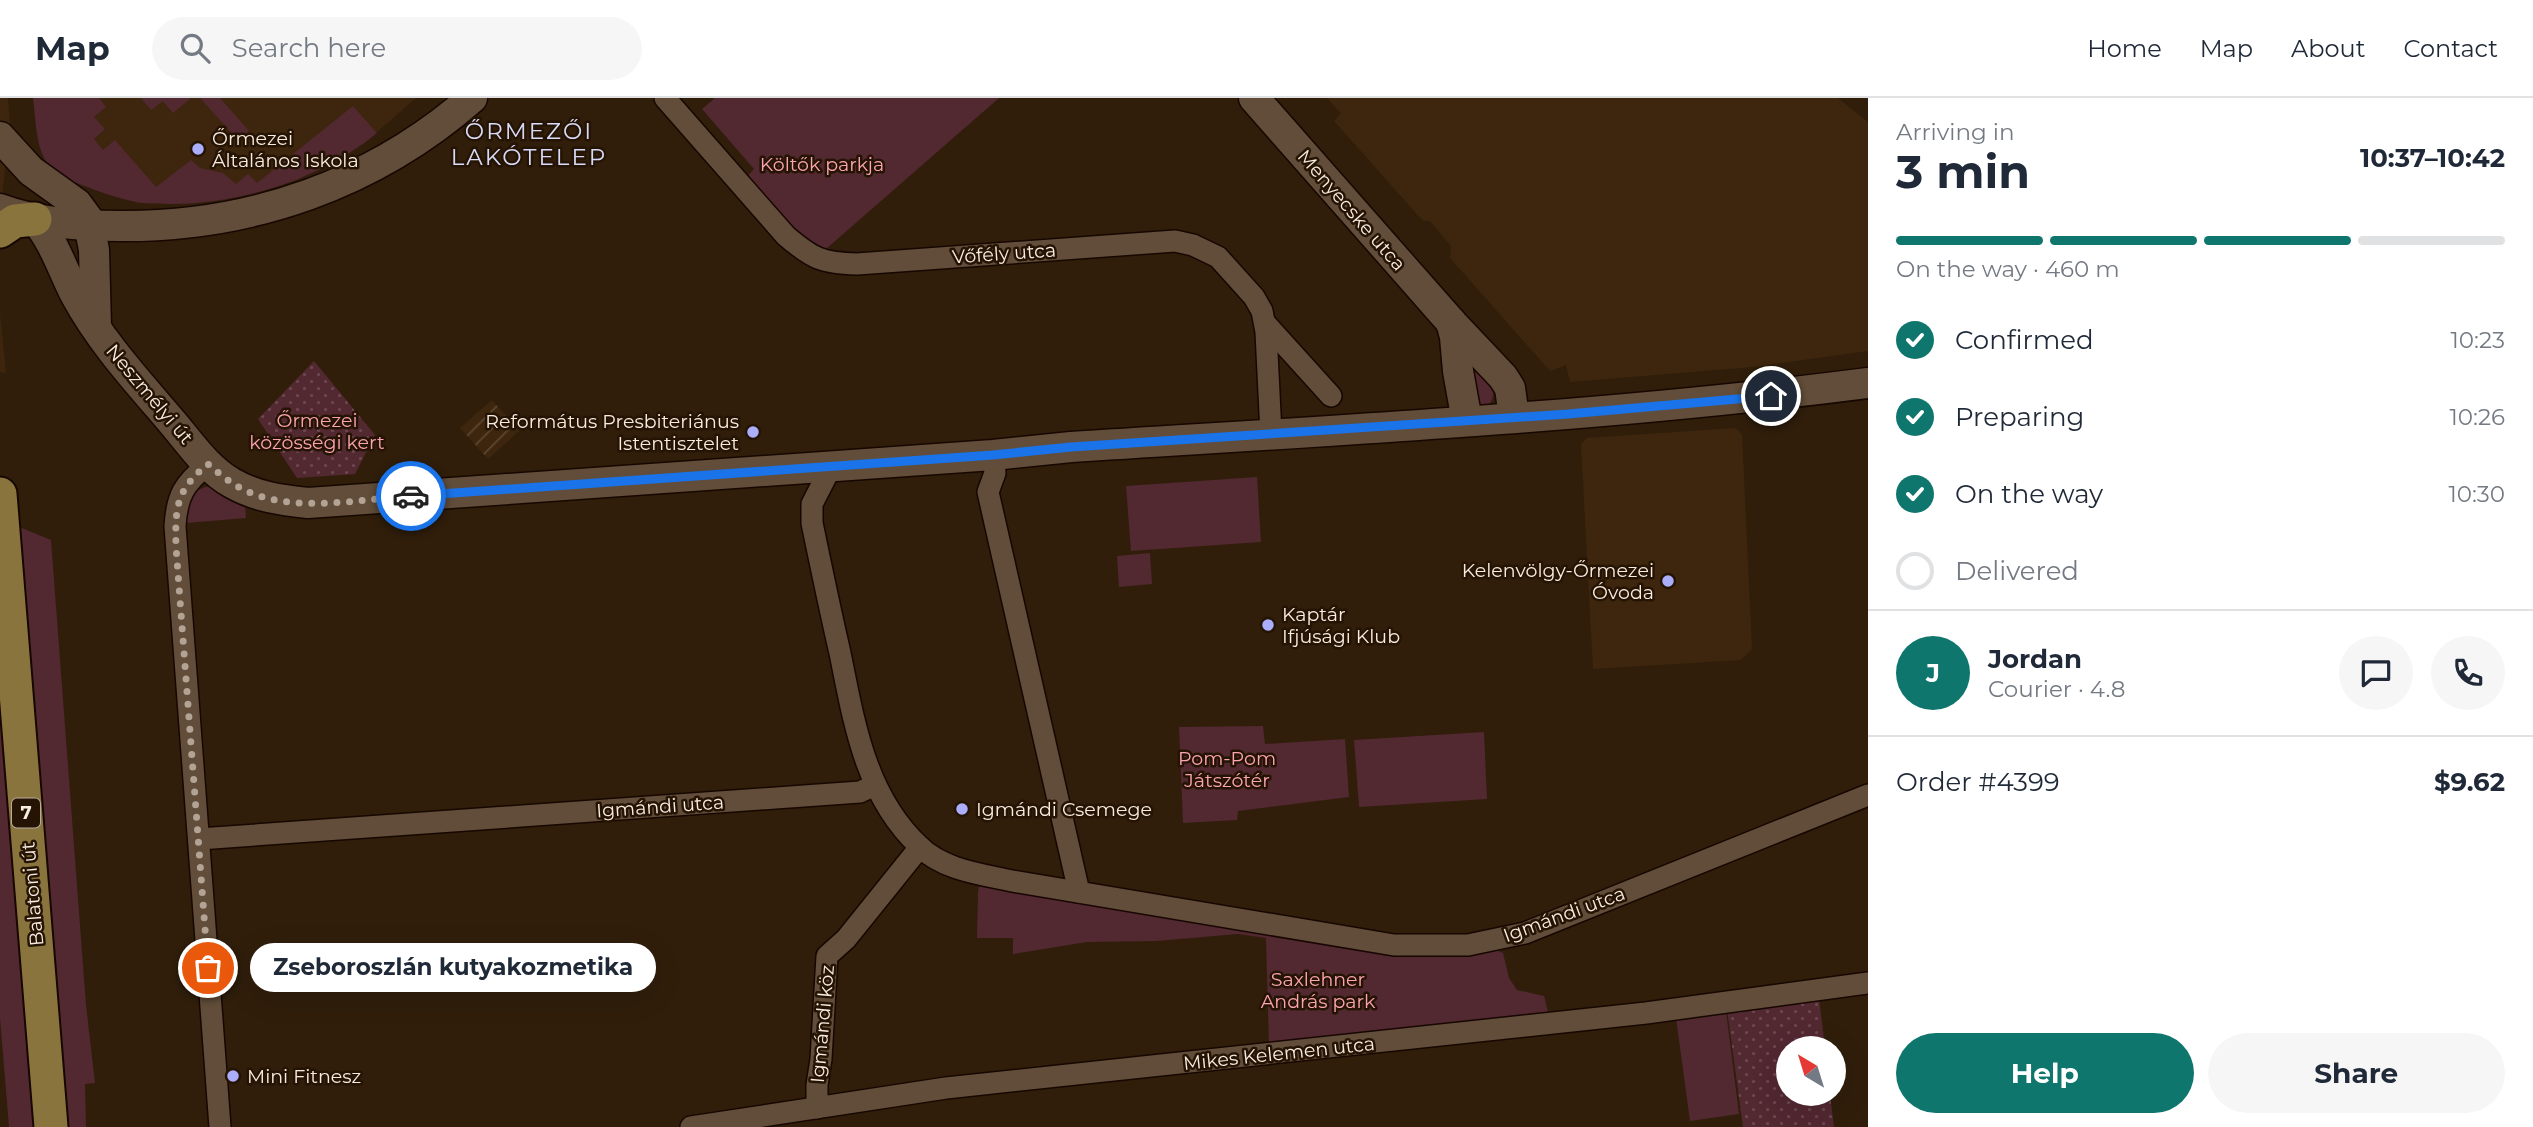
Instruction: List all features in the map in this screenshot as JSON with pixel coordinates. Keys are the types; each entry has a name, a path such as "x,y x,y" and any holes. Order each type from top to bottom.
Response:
{"main road":[{"path":"0,231 15,220 35,219"},
{"name":"Balatoni út","path":"0,494 51,1127"}],"street":[{"path":"0,209 35,219 84,215 149,226 219,220 274,207 313,194 383,162 420,139 472,98"},
{"name":"Vőfély utca","path":"665,98 786,236 805,252 830,263 857,264 1175,241 1193,244 1218,257 1262,310 1271,434"},
{"name":"Menyecske utca","path":"1254,98 1451,322 1503,377 1510,388 1514,418"},
{"path":"0,137 31,171 84,215"},
{"name":"Neszmélyi út","path":"84,215 94,250 96,327"},
{"name":"Neszmélyi út","path":"35,219 52,243 76,295 120,361 208,464 229,482 253,494 276,500 308,503 993,455 1071,447 1514,418 1747,399 1868,383"},
{"path":"1451,322 1467,421"},
{"path":"1265,323 1331,397"},
{"path":"1400,425 1436,402 1451,384 1458,370"},
{"path":"993,455 995,473 988,492 1079,892"},
{"path":"208,464 183,490 177,505 175,526 220,1127"},
{"path":"832,465 812,504 812,523 857,737 875,785"},
{"path":"787,468 812,504"},
{"name":"Igmándi utca","path":"199,839 860,792 875,785 898,821 920,847 952,866 1012,881 1394,945 1468,945 1525,933 1868,795"},
{"name":"Igmándi köz","path":"817,1108 827,956 846,939 920,847"},
{"name":"Mikes Kelemen utca","path":"691,1127 946,1088 1646,1013 1868,983"}],"shaded area":[{"path":"0,98 8,98 10,123 0,214"},
{"name":"Őrmezei Általános Iskola","path":"33,98 416,98 368,140 298,180 231,197 185,204 138,203 70,180 44,159"},
{"path":"1327,98 1838,98 1868,122 1868,351 1753,367 1570,382 1566,365 1550,371 1450,258 1451,246 1430,221 1423,221 1334,121 1341,113"},
{"path":"0,314 6,373 0,372"},
{"path":"492,400 519,431 488,459 460,428"},
{"name":"Kelenvölgy-Őrmezei Óvoda","path":"1735,428 1742,434 1752,649 1741,660 1593,669 1581,444 1587,438"}],"green space":[{"path":"33,98 99,98 106,107 94,117 105,129 94,139 103,150 115,140 156,187 191,160 200,168 223,173 236,184 248,174 257,183 353,106 377,133 331,164 305,176 251,194 195,203 140,203 78,184 52,169 39,145"},
{"path":"141,98 191,98 173,113 163,101 151,110"},
{"path":"200,98 220,98 249,131 238,140"},
{"name":"Költők parkja","path":"715,98 999,98 826,249 818,251 811,249 744,180 754,169 702,109"},
{"name":"Őrmezei közösségi kert","path":"314,361 375,435 355,474 297,478 258,419"},
{"path":"1473,373 1485,378 1493,391 1488,406 1479,406"},
{"path":"1257,477 1261,542 1131,551 1126,486"},
{"path":"213,486 245,505 246,518 186,523 191,497 200,489"},
{"path":"0,519 51,540 86,1005 95,1083 85,1084 86,1127 9,1127 0,1018"},
{"path":"1150,553 1152,584 1119,587 1117,556"},
{"name":"Pom-Pom Játszótér","path":"1263,726 1265,744 1345,739 1349,797 1238,811 1237,820 1183,823 1179,727"},
{"path":"1484,732 1487,799 1359,807 1354,740"},
{"name":"Saxlehner András park","path":"980,881 1492,948 1503,953 1509,978 1517,990 1544,996 1549,1016 1269,1047 1266,938 1238,934 1156,941 1087,942 1013,954 1013,938 977,938"},
{"path":"1818,990 1824,1036 1776,1036 1776,1106 1831,1106 1834,1127 1743,1127 1726,1002"},
{"path":"1726,1011 1739,1114 1690,1121 1676,1018"}],"way so far":[{"path":"208,968 176,547 177,505 183,490 208,464 229,482 253,494 276,500 308,503 411,496"}],"place":[{"name":"Őrmezei Általános Iskola","path":"198,149"},
{"name":"Református Presbiteriánus Istentisztelet","path":"753,432"},
{"name":"Kelenvölgy-Őrmezei Óvoda","path":"1668,581"},
{"name":"Kaptár Ifjúsági Klub","path":"1268,625"},
{"name":"Igmándi Csemege","path":"962,809"},
{"name":"Zseboroszlán kutyakozmetika","path":"208,968"},
{"name":"Mini Fitnesz","path":"233,1076"}],"district":[{"name":"ŐRMEZŐI LAKÓTELEP","path":"529,144"}],"route":[{"path":"411,496 1529,416 1771,396"}]}
